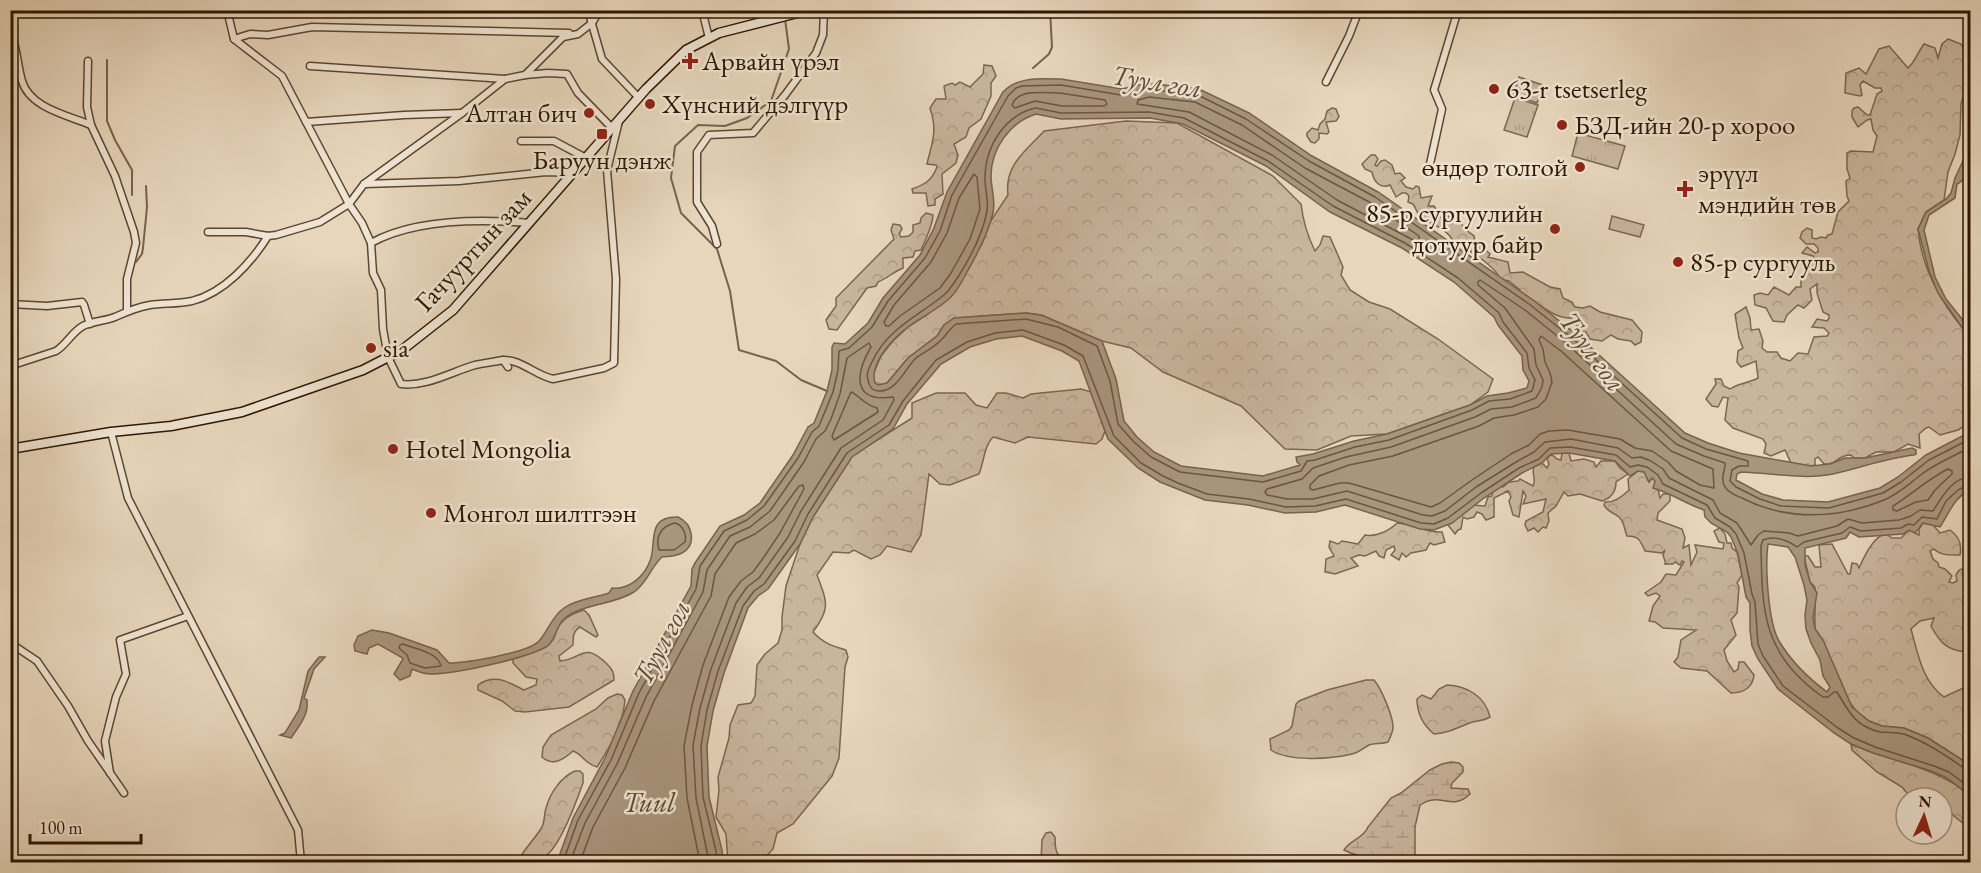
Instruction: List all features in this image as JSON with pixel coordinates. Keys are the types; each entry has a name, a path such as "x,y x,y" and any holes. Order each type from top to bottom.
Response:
{"main road":[{"name":"Гачууртын зам","path":"10,449 111,432 171,426 242,412 363,370 402,350 453,310 615,124 686,50 709,38 809,10"}],"street":[{"path":"227,10 234,39 282,76 349,204 362,223 371,243 373,273 381,290 383,329 388,357 401,384 411,385 447,376 476,365 503,360 521,363 553,379 604,368 614,363 616,279 607,170 615,124 578,93 567,74 548,73 505,79 310,66"},
{"path":"588,10 602,60 639,98"},
{"path":"525,75 563,37 578,34 591,23 600,10"},
{"path":"702,10 709,38"},
{"path":"717,244 712,226 697,202 697,152 709,135 753,133 816,53 823,35 824,10"},
{"path":"1326,82 1359,10"},
{"path":"1430,164 1442,109 1434,90 1458,10"},
{"path":"234,39 250,34 268,35 312,27 578,34"},
{"path":"10,30 27,93 39,104 91,125"},
{"path":"88,62 87,107 91,125 115,176 136,243 128,279 127,311"},
{"path":"208,232 246,232 268,236 320,222 332,216 349,204 364,184 505,79"},
{"path":"306,122 462,113"},
{"path":"521,141 554,141 586,158"},
{"path":"364,184 459,181 546,172 573,173"},
{"path":"371,243 384,235 440,223 494,220 529,223"},
{"path":"10,366 56,351 63,347 75,332 90,324 150,305 194,300 206,296 240,273 268,236"},
{"path":"10,304 46,306 82,302 90,324"},
{"path":"503,360 508,367"},
{"path":"111,432 128,498 298,830 301,862"},
{"path":"110,773 105,741 116,697 126,675 120,640 188,616"},
{"path":"10,643 37,661 124,793"}],"green space":[{"path":"1948,39 1961,44 1967,54 1969,71 1961,104 1960,135 1948,172 1944,200 1926,212 1918,229 1928,271 1948,309 1965,331 1964,341 1970,356 1969,423 1958,430 1940,435 1929,427 1926,428 1919,434 1920,448 1908,444 1894,452 1876,452 1865,458 1846,455 1829,464 1824,464 1818,457 1815,459 1815,465 1811,466 1791,463 1785,450 1771,456 1764,453 1766,444 1763,439 1733,428 1725,420 1728,398 1723,397 1718,407 1712,406 1706,399 1716,384 1715,379 1721,379 1724,386 1730,389 1758,378 1756,361 1741,367 1737,362 1738,351 1743,348 1735,314 1746,307 1751,330 1759,329 1763,341 1762,348 1767,352 1777,352 1781,358 1790,361 1798,353 1808,354 1814,337 1827,336 1829,333 1824,328 1812,327 1817,319 1827,321 1829,318 1829,315 1823,312 1817,293 1817,284 1810,289 1812,300 1804,308 1798,305 1787,315 1784,322 1773,321 1766,308 1755,305 1754,295 1760,293 1768,295 1774,287 1789,295 1796,287 1801,287 1802,275 1811,259 1815,259 1813,256 1802,253 1807,247 1815,253 1818,252 1814,244 1806,244 1800,238 1802,232 1807,228 1812,230 1812,238 1816,239 1826,238 1832,234 1838,212 1849,201 1846,181 1850,178 1847,169 1847,153 1851,151 1873,152 1877,136 1871,119 1858,127 1852,117 1852,111 1858,107 1870,115 1877,94 1882,91 1881,88 1875,88 1863,81 1860,85 1862,95 1845,93 1846,73 1859,68 1866,74 1879,49 1889,46 1908,68 1924,44 1935,48 1938,58 1942,44"},
{"path":"984,65 992,66 996,76 991,83 991,96 981,119 969,128 966,137 954,144 958,155 956,163 942,174 943,194 935,199 935,205 928,206 926,193 913,193 912,189 928,181 937,167 927,164 934,130 930,108 936,99 946,99 944,86 960,82 970,87 983,74"},
{"path":"1519,77 1543,85 1537,103 1513,95"},
{"path":"1515,98 1538,105 1527,137 1504,130"},
{"path":"1332,108 1336,109 1339,117 1336,121 1326,122 1329,132 1319,133 1319,139 1315,143 1311,142 1307,133 1312,128 1318,130 1327,111"},
{"path":"1126,121 1177,123 1273,176 1301,204 1306,228 1315,251 1323,236 1330,237 1343,267 1341,275 1350,290 1369,302 1390,309 1438,339 1493,379 1488,392 1470,405 1387,434 1351,436 1317,450 1285,449 1241,406 1163,372 1131,348 1102,341 1041,315 1026,313 954,318 944,325 937,336 908,358 887,383 875,384 873,375 881,356 908,327 928,314 982,244 990,222 1008,195 1009,175 1018,159 1030,145 1044,131"},
{"path":"1578,133 1625,146 1618,169 1572,156"},
{"path":"1371,155 1375,155 1378,159 1375,165 1377,166 1385,160 1392,165 1395,174 1400,173 1405,178 1401,181 1406,187 1413,189 1416,186 1419,187 1421,198 1432,196 1428,206 1434,206 1436,209 1436,218 1448,216 1461,223 1474,236 1475,241 1490,254 1488,257 1508,262 1510,273 1523,272 1550,287 1560,289 1563,298 1572,302 1575,307 1590,306 1600,312 1632,320 1642,332 1641,342 1635,345 1631,341 1618,339 1611,335 1602,341 1590,339 1586,332 1581,332 1571,318 1557,316 1520,293 1520,290 1509,281 1500,279 1498,274 1480,258 1454,243 1445,232 1418,214 1413,204 1408,202 1409,196 1406,193 1396,197 1390,185 1378,184 1372,172 1365,169 1362,164"},
{"path":"926,213 933,215 933,218 921,250 915,251 913,257 903,258 903,268 878,282 876,286 867,288 837,330 829,329 826,320 836,306 836,298 894,239 891,230 893,224 900,225 901,237 909,236 913,232 913,225 920,223"},
{"path":"1612,216 1644,225 1640,237 1609,229"},
{"path":"1081,389 1091,392 1105,431 1102,439 1096,444 1028,437 1015,443 993,437 986,449 979,474 950,485 940,484 929,474 921,535 911,552 887,546 880,555 871,559 854,550 849,553 833,552 817,575 825,599 825,611 813,632 828,644 846,650 848,657 845,667 839,758 832,776 793,824 777,833 773,849 761,862 728,862 726,834 716,817 718,777 729,738 730,725 738,705 751,703 755,696 757,665 765,654 778,643 782,630 786,586 800,544 813,517 852,456 912,418 912,403 936,393 965,393 976,405 987,408 997,393 1023,398 1031,394"},
{"path":"1562,453 1569,453 1571,461 1584,459 1594,462 1596,467 1601,461 1615,461 1628,474 1616,482 1612,494 1602,501 1580,494 1568,496 1564,492 1556,506 1548,513 1549,521 1546,528 1543,527 1538,532 1534,528 1528,531 1525,525 1526,521 1543,512 1546,499 1523,504 1526,496 1523,491 1519,517 1513,515 1508,491 1494,498 1494,517 1486,520 1482,514 1477,512 1474,517 1467,519 1463,517 1461,529 1455,534 1448,525 1472,505 1485,506 1488,497 1492,496 1493,491 1500,484 1503,487 1509,482 1520,479 1533,486 1534,467 1542,463 1547,468 1549,464 1547,459 1551,454 1561,460"},
{"path":"1638,471 1645,472 1649,482 1652,478 1656,481 1660,498 1663,494 1670,494 1670,501 1658,513 1657,520 1682,529 1685,538 1683,548 1689,545 1691,565 1697,552 1695,545 1723,549 1724,543 1719,542 1714,531 1720,528 1725,534 1727,543 1731,543 1732,548 1737,552 1742,575 1737,583 1739,587 1737,613 1731,620 1736,635 1724,650 1727,661 1734,672 1738,669 1739,662 1744,662 1754,675 1750,686 1740,692 1731,693 1707,671 1681,668 1674,662 1678,657 1681,640 1696,630 1663,628 1649,621 1653,606 1660,596 1656,593 1648,596 1645,593 1661,582 1666,574 1676,575 1684,562 1682,561 1680,565 1675,562 1666,564 1663,555 1665,550 1662,553 1645,551 1639,539 1627,536 1621,519 1607,510 1604,505 1605,502 1618,499 1629,490 1628,479"},
{"path":"1397,523 1442,532 1445,542 1434,545 1430,543 1426,550 1411,553 1406,557 1402,553 1399,560 1391,555 1395,550 1394,546 1386,550 1384,558 1376,551 1365,556 1359,555 1351,558 1358,566 1335,574 1325,572 1326,559 1334,556 1329,547 1330,541 1338,544 1342,541 1358,544 1365,535 1382,533"},
{"path":"1923,523 1933,525 1940,533 1950,530 1959,541 1960,555 1943,554 1934,549 1930,551 1939,567 1952,576 1949,582 1957,581 1956,575 1959,570 1965,568 1969,575 1965,582 1970,585 1970,641 1967,642 1966,652 1949,647 1941,641 1931,626 1934,618 1920,621 1911,629 1922,666 1937,691 1944,697 1970,685 1970,765 1928,738 1904,728 1882,726 1869,721 1857,712 1848,700 1823,640 1815,629 1815,587 1810,582 1804,556 1808,556 1815,567 1821,567 1819,545 1832,544 1850,574 1852,563 1857,564 1859,568 1877,538 1886,534 1892,538 1901,538 1909,530 1919,535 1919,529"},
{"path":"584,610 589,615 598,635 596,637 580,627 573,637 573,645 559,656 560,661 588,652 599,657 610,667 614,680 569,707 525,712 515,711 502,701 478,690 478,685 484,681 495,679 524,690 536,685 537,679 526,677 513,663 513,658 533,652 554,638 564,619"},
{"path":"1374,680 1389,709 1393,727 1388,742 1369,745 1359,752 1343,756 1322,758 1299,758 1271,750 1270,739 1289,730 1292,726 1296,704 1299,701 1327,690"},
{"path":"1447,685 1461,687 1474,694 1484,703 1490,717 1447,732 1434,734 1421,719 1417,699 1422,695 1431,699 1439,689"},
{"path":"617,694 622,695 625,700 622,718 597,767 573,751 554,762 542,757 543,747 551,735"},
{"path":"1851,744 1913,765 1957,785 1970,795 1970,829 1954,816 1954,786 1900,786 1877,772 1852,750"},
{"path":"1451,762 1459,763 1463,767 1463,772 1452,783 1451,788 1468,789 1470,794 1457,801 1434,800 1420,805 1415,827 1415,859 1391,862 1344,850 1366,831 1391,798 1430,770"},
{"path":"575,771 583,774 583,783 556,844 541,859 517,862 542,827 553,791 565,777"},
{"path":"1051,832 1055,837 1057,853 1069,862 1041,862 1042,840 1046,833"}],"water":[{"path":"1061,79 1122,89 1147,83 1199,89 1249,113 1312,156 1378,192 1533,300 1576,334 1685,433 1708,443 1739,453 1811,466 1830,464 1845,458 1865,458 1912,448 1916,450 1914,455 1822,476 1741,472 1737,474 1736,480 1762,494 1783,500 1828,502 1880,488 1926,455 1970,432 1970,489 1956,501 1940,527 1923,523 1915,533 1909,530 1903,534 1859,537 1850,532 1846,538 1805,548 1805,565 1810,582 1817,593 1813,618 1815,629 1823,640 1852,707 1869,721 1882,726 1904,728 1928,738 1970,765 1970,795 1945,777 1931,771 1851,744 1778,689 1752,646 1750,603 1746,597 1738,554 1731,537 1705,517 1704,510 1653,488 1655,481 1652,478 1649,482 1644,472 1638,471 1630,476 1615,461 1569,453 1551,454 1542,463 1484,498 1452,523 1434,530 1420,529 1345,505 1316,512 1285,513 1248,505 1205,500 1160,482 1138,468 1108,439 1079,361 1062,351 1022,336 996,339 970,347 941,364 907,404 893,429 852,457 813,517 800,544 768,589 758,596 748,608 724,673 713,711 707,746 709,797 723,862 557,862 573,818 605,758 633,691 691,586 692,569 695,563 720,526 744,515 760,503 793,455 808,427 814,423 827,391 832,370 834,343 845,344 868,323 883,298 920,255 934,228 947,192 1003,92 1023,81","holes":["1036,114 1061,119 1150,118 1183,124 1266,166 1330,212 1402,248 1454,282 1494,317 1522,356 1523,370 1529,381 1527,388 1487,396 1470,405 1387,434 1296,457 1300,465 1263,476 1181,466 1154,452 1124,421 1116,379 1102,341 1041,315 1026,313 954,318 944,325 937,336 908,358 887,383 878,385 875,383 874,375 876,367 889,344 908,327 950,298 962,282 991,221 994,204 991,181 994,156 1010,130","1768,544 1788,547 1795,557 1807,600 1806,629 1820,660 1823,676 1830,687 1827,692 1794,662 1775,632 1768,594"]},
{"path":"1970,120 1971,155 1967,173 1957,184 1955,198 1929,215 1924,230 1935,277 1946,299 1970,329 1970,339 1938,293 1929,271 1918,229 1926,212 1951,193 1955,178 1970,145 1966,142"},
{"path":"678,517 690,529 691,540 687,549 677,555 662,557 634,592 581,609 565,618 549,645 536,652 506,661 456,671 427,674 412,669 410,676 400,680 394,674 403,659 401,657 378,644 369,648 367,654 355,651 354,645 358,636 372,630 389,633 437,650 449,663 523,650 539,641 556,615 564,608 609,593 612,588 625,587 636,580 649,564 657,525 668,518"},
{"path":"319,657 325,657 314,669 304,698 307,700 307,705 303,720 291,738 280,735 285,733 299,710 308,671"}],"waterway":[{"path":"1033,68 1049,54 1052,47 1050,10"},
{"path":"785,19 789,49 771,101 747,118 725,126 698,125 675,146 671,178 681,213 717,249 730,291 739,350 776,361 801,380 827,391"},
{"path":"107,60 107,121 132,170 132,195"},
{"path":"136,262 143,248 147,207 146,186"}],"place":[{"name":"Арвайн үрэл","path":"690,61"},
{"name":"63-r tsetserleg","path":"1494,89"},
{"name":"Хүнсний дэлгүүр","path":"650,104"},
{"name":"Алтан бич","path":"589,113"},
{"name":"БЗД-ийн 20-р хороо","path":"1562,125"},
{"name":"Баруун дэнж","path":"602,134"},
{"name":"өндөр толгой","path":"1580,167"},
{"name":"эрүүл мэндийн төв","path":"1685,189"},
{"name":"85-р сургуулийн дотуур байр","path":"1555,229"},
{"name":"85-р сургууль","path":"1678,262"},
{"name":"sia","path":"371,348"},
{"name":"Hotel Mongolia","path":"393,449"},
{"name":"Монгол шилтгээн","path":"431,513"}],"water label":[{"name":"Туул гол","path":"1157,81"},
{"name":"Туул гол","path":"1593,351"},
{"name":"Туул гол","path":"661,642"},
{"name":"Tuul","path":"649,802"}]}
